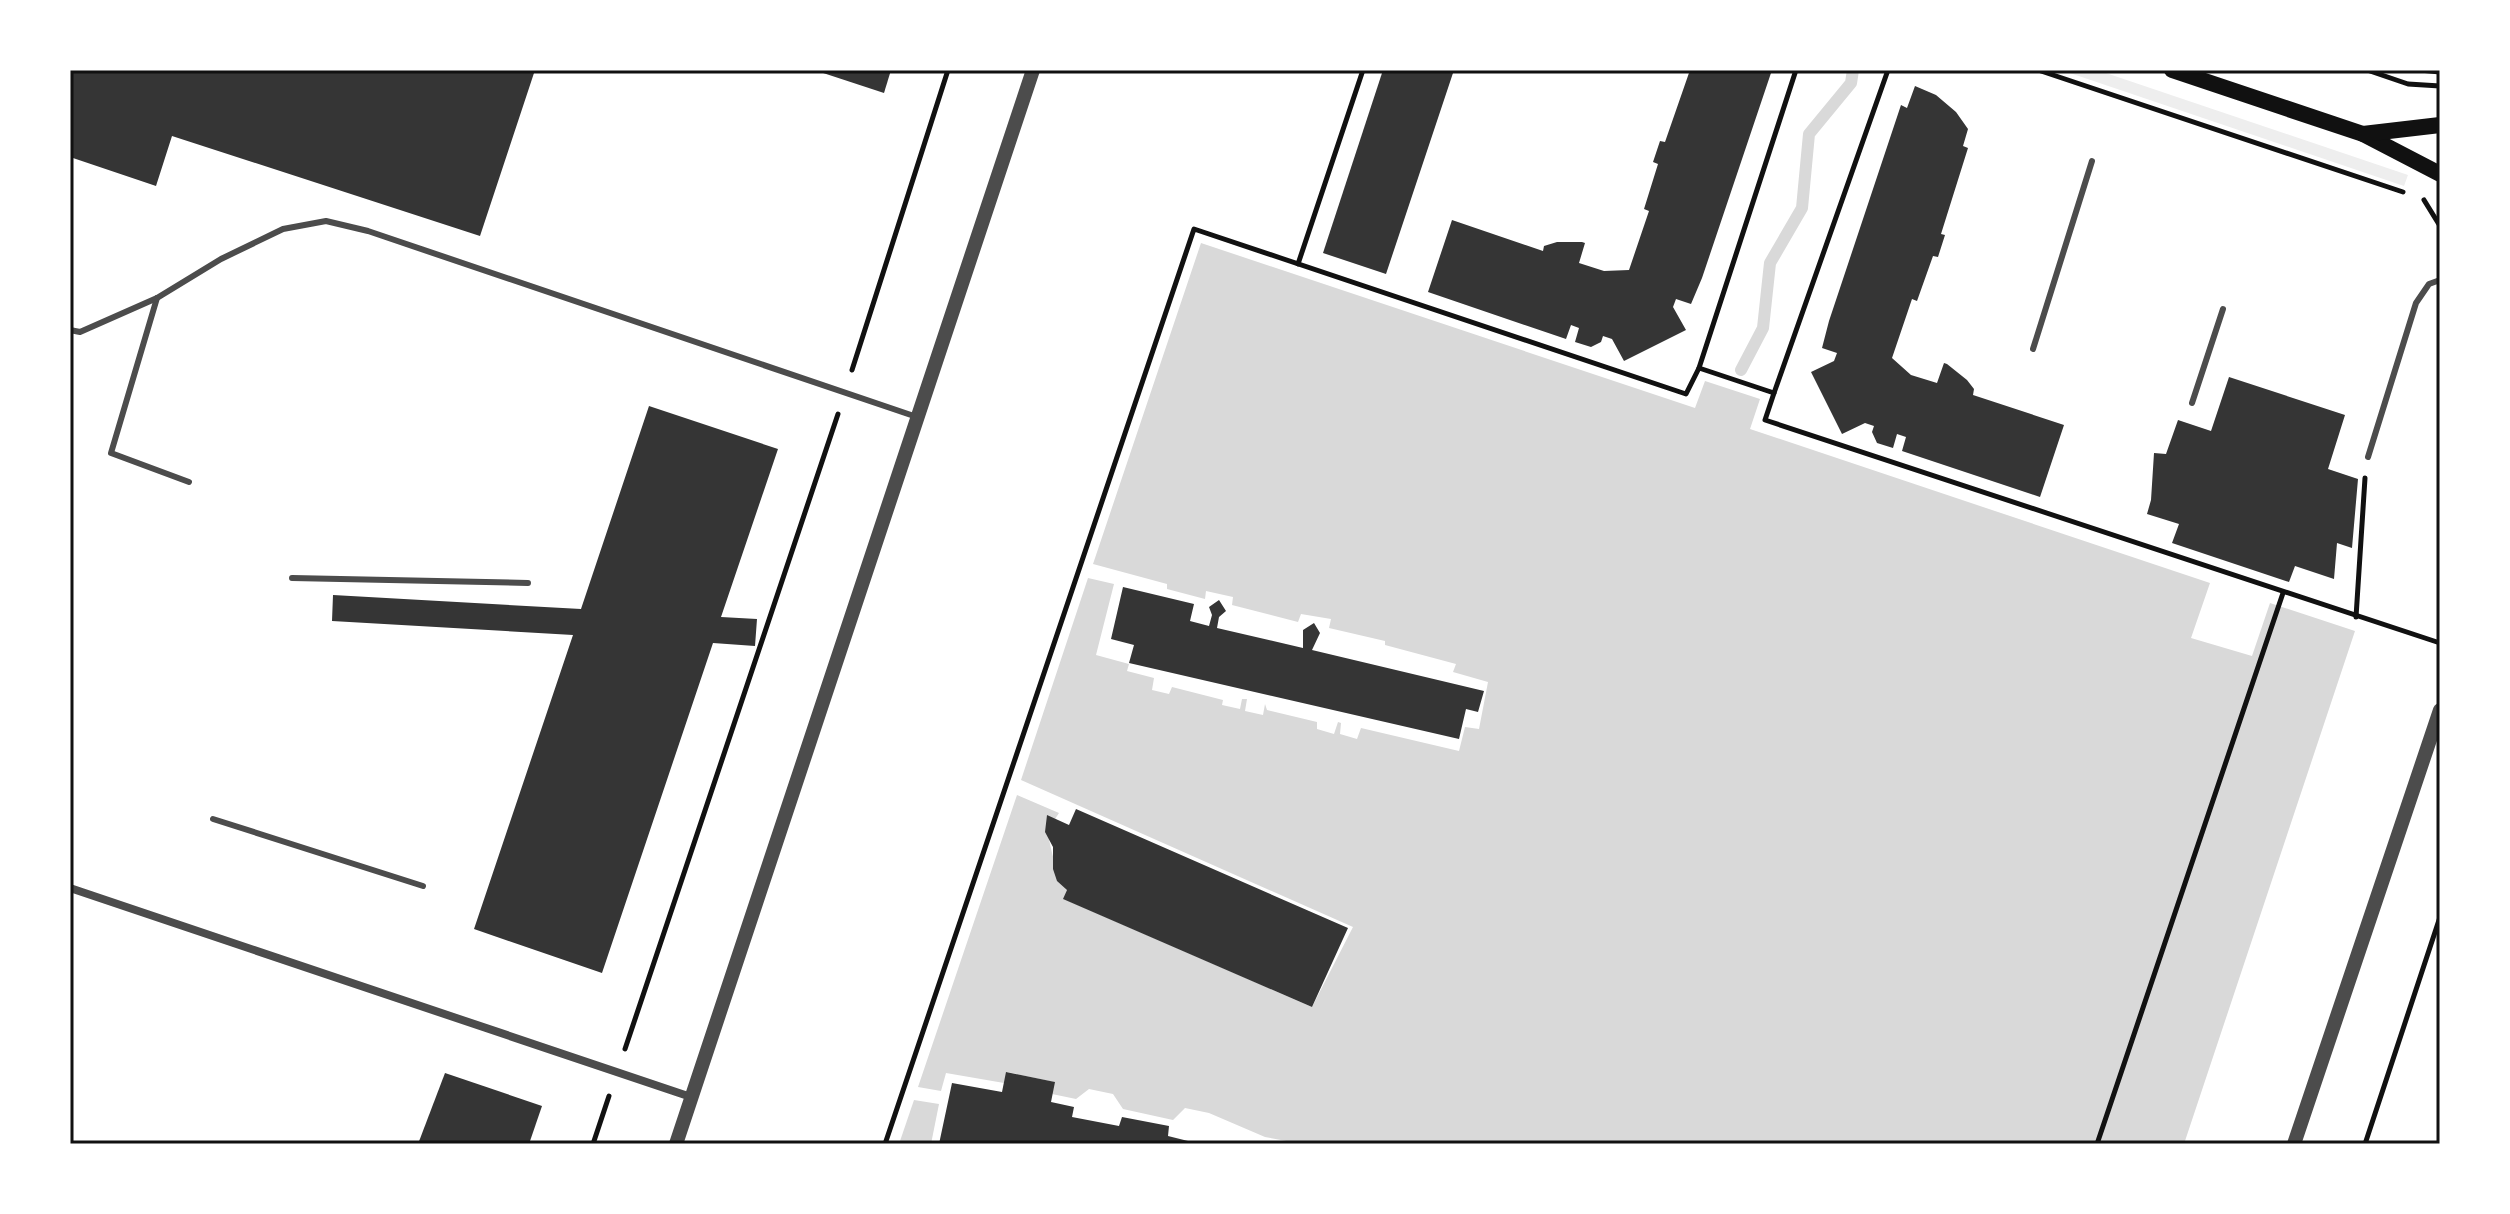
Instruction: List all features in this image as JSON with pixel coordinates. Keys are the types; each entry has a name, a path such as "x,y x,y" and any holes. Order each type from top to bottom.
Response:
{"main road":[{"path":"2172,70 2363,134 2440,174"},
{"path":"2363,134 2440,125"}],"street":[{"path":"676,1144 1033,70"},
{"path":"2294,1144 2440,710"},
{"path":"70,888 691,1097"}],"lane":[{"path":"2033,349 2092,161"},
{"path":"70,330 80,332 157,298 221,259 283,229 326,221 368,231 917,417"},
{"path":"2368,457 2416,303 2429,284 2440,280"},
{"path":"157,298 111,453 189,482"},
{"path":"2192,403 2223,309"},
{"path":"292,578 528,583"},
{"path":"213,819 423,886"}],"path":[{"path":"593,1144 845,393 948,70"},
{"path":"1298,264 1363,70"},
{"path":"885,1144 1194,229 1686,394 1699,368 1796,70"},
{"path":"1888,70 1765,420 2440,643"},
{"path":"2038,70 2414,195 2424,200 2440,226"},
{"path":"2367,70 2408,84 2440,86"},
{"path":"2420,70 2440,72"},
{"path":"1699,368 1774,393"},
{"path":"2356,617 2368,457"},
{"path":"2097,1144 2283,593"},
{"path":"2365,1144 2440,917"}],"shaded area":[{"path":"2061,70 2097,70 2408,175 2404,186"},
{"path":"1201,243 1695,408 1705,381 1760,399 1750,429 2210,583 2191,638 2252,656 2270,603 2355,631 2184,1144 1303,1144 1265,1137 1209,1113 1185,1108 1173,1120 1123,1109 1113,1094 1089,1089 1076,1099 1052,1094 1054,1082 1007,1072 1004,1083 946,1073 941,1091 918,1087 1017,795 1059,813 1055,819 1047,816 1047,823 1056,866 1067,890 1064,899 1312,1007 1353,927 1021,780 1088,578 1114,584 1096,655 1129,664 1127,671 1154,678 1152,690 1169,694 1172,687 1223,700 1222,705 1240,709 1242,699 1247,699 1245,711 1263,715 1265,704 1267,710 1317,722 1317,729 1334,734 1338,722 1341,723 1340,734 1357,739 1361,728 1459,751 1465,727 1479,729 1488,682 1453,672 1456,664 1385,645 1385,641 1329,628 1331,619 1301,614 1298,622 1232,605 1233,597 1206,591 1205,599 1167,589 1167,584 1093,564"},
{"path":"914,1100 939,1104 931,1144 899,1144"}],"building":[{"path":"70,70 535,70 480,236 172,136 156,186 70,157"},
{"path":"814,70 891,70 884,93"},
{"path":"1383,70 1454,70 1386,274 1323,253"},
{"path":"1690,70 1772,70 1702,278 1691,304 1676,299 1673,307 1686,330 1624,361 1612,339 1603,336 1601,342 1591,347 1575,342 1579,328 1571,325 1566,339 1428,292 1452,220 1543,251 1544,246 1557,242 1582,242 1585,243 1579,263 1604,271 1629,270 1649,211 1644,209 1658,164 1653,162 1660,141 1665,142"},
{"path":"1915,86 1936,95 1956,112 1968,129 1963,146 1968,148 1941,234 1945,235 1938,257 1933,256 1917,301 1912,299 1892,358 1911,375 1937,383 1944,363 1947,364 1967,380 1974,389 1973,395 2064,425 2040,497 1902,451 1906,437 1897,434 1893,448 1877,443 1872,432 1874,426 1865,423 1842,434 1811,372 1834,361 1837,353 1822,348 1829,321 1901,105 1907,108"},
{"path":"2229,377 2345,415 2328,469 2358,479 2352,548 2337,543 2334,579 2295,566 2289,582 2172,543 2179,524 2147,514 2154,453 2166,454 2178,420 2211,431"},
{"path":"649,406 778,449 721,617 757,619 755,646 713,643 602,973 474,929 573,635 332,621 333,595 581,609"},
{"path":"1123,587 1194,604 1190,621 1209,626 1212,615 1209,607 1219,600 1226,611 1219,617 1217,628 1303,648 1303,630 1314,623 1320,633 1312,650 1484,691 1478,712 1466,709 1459,739 1129,663 1134,645 1111,639"},
{"path":"1076,809 1348,928 1312,1007 1063,899 1067,890 1057,881 1053,869 1053,847 1045,832 1047,815 1069,825"},
{"path":"1006,1072 1055,1082 1051,1102 1074,1107 1072,1117 1119,1126 1122,1117 1169,1126 1168,1136 1200,1144 939,1144 952,1083 1002,1092"},
{"path":"445,1073 542,1106 529,1144 418,1144"}],"waterway":[{"path":"1741,370 1763,328 1770,263 1802,208 1809,134 1851,83 1853,70"}]}
